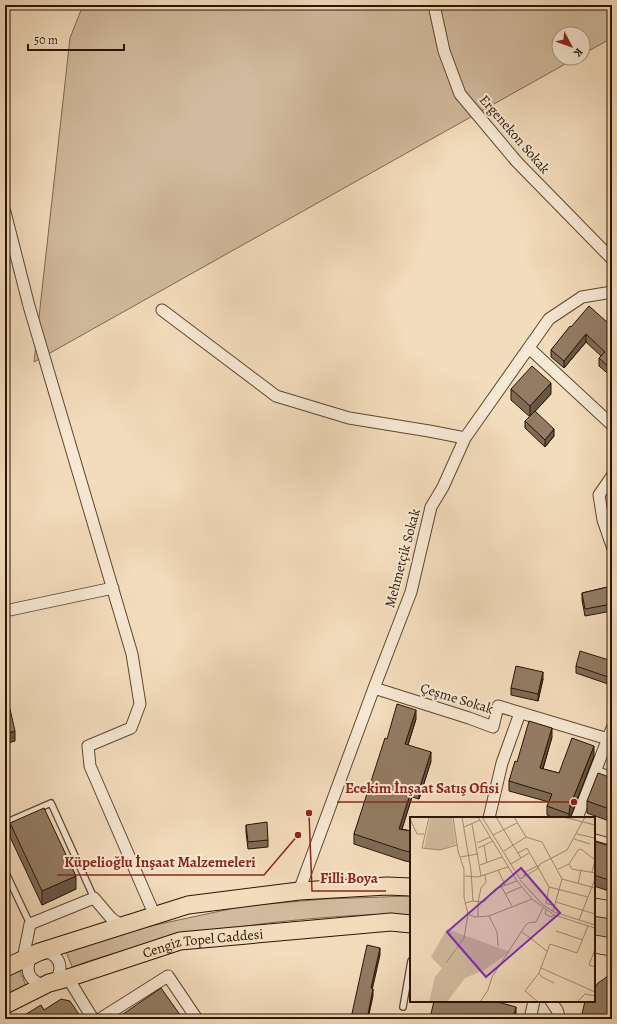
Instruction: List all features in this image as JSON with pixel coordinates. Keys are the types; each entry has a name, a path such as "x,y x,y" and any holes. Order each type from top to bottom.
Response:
{"main road":[{"path":"5,968 39,952 188,905 299,892 387,886 410,887"},
{"path":"595,907 612,910"},
{"name":"Cengiz Topel Caddesi","path":"5,1005 49,983 180,941 391,922 410,924"},
{"path":"595,944 612,947"}],"street":[{"name":"Ergenekon Sokak","path":"434,5 444,51 460,94 517,162 612,259"},
{"path":"5,212 29,306 132,654 140,704 131,728 88,746 90,766 155,916"},
{"name":"Mehmetçik Sokak","path":"299,892 411,592 431,507 443,487 465,438 549,319 582,297 612,292"},
{"path":"162,310 276,396 349,418 465,438"},
{"path":"529,348 612,425"},
{"path":"612,476 599,495 603,520 612,546"},
{"path":"5,611 113,588"},
{"name":"Çeşme Sokak","path":"374,688 493,727 498,706 608,739"},
{"path":"489,817 502,763 520,712"},
{"path":"577,817 612,728"},
{"path":"595,772 612,778"},
{"path":"23,959 30,924 94,898 111,918 122,926"},
{"path":"39,952 50,953 58,960 60,971 54,980 49,983 38,983 30,977 28,972 31,958 39,952"},
{"path":"100,1019 168,976 198,1019"},
{"path":"68,978 93,1019"},
{"path":"530,1019 534,1002"},
{"path":"552,1002 557,1010 560,1019"}],"lane":[{"path":"5,823 51,803 94,898"},
{"path":"595,837 612,842"},
{"path":"5,871 30,924"},
{"path":"403,1007 410,967"}],"shaded area":[{"path":"83,5 612,5 612,38 591,50 591,26 551,26 551,66 562,66 34,362 70,38"},
{"path":"410,896 410,915 340,916 268,923 193,935 144,945 72,967 65,949 94,938 244,906 325,899"},
{"path":"595,916 612,919 612,939 595,936"},
{"path":"20,971 26,986 5,996 5,978"}],"building":[{"path":"589,306 607,322 612,316 612,370 599,358 605,352 586,334 564,361 551,350 570,326 571,327"},
{"path":"532,366 551,383 530,406 511,389"},
{"path":"535,411 554,429 545,440 525,421"},
{"path":"612,586 612,604 585,609 582,593"},
{"path":"580,651 612,661 608,677 576,666"},
{"path":"516,666 543,672 538,694 511,688"},
{"path":"5,688 15,731 5,734"},
{"path":"397,704 416,710 405,744 431,752 419,790 412,788 399,829 410,831 410,852 354,834 385,738 387,739"},
{"path":"529,721 552,728 540,768 559,773 572,738 594,746 570,806 569,814 547,806 552,794 509,781 515,761 517,762"},
{"path":"598,773 612,778 612,810 587,801"},
{"path":"44,808 76,876 42,891 10,823"},
{"path":"267,822 268,840 248,842 246,825"},
{"path":"595,841 612,847 612,881 595,875"},
{"path":"367,945 380,948 371,988 373,989 367,1019 356,1019 351,1018"},
{"path":"612,974 612,1019 581,1019 585,1002 595,1002 595,988 598,983"},
{"path":"161,988 183,1019 116,1019"},
{"path":"61,999 70,1001 82,1019 18,1019 41,1005 44,1010"},
{"path":"434,1002 498,1002 516,1007 513,1019 430,1018"}],"place":[{"name":"Ecekim İnşaat Satış Ofisi","path":"574,802"},
{"name":"Filli Boya","path":"309,813"},
{"name":"Küpelioğlu İnşaat Malzemeleri","path":"298,835"}]}
